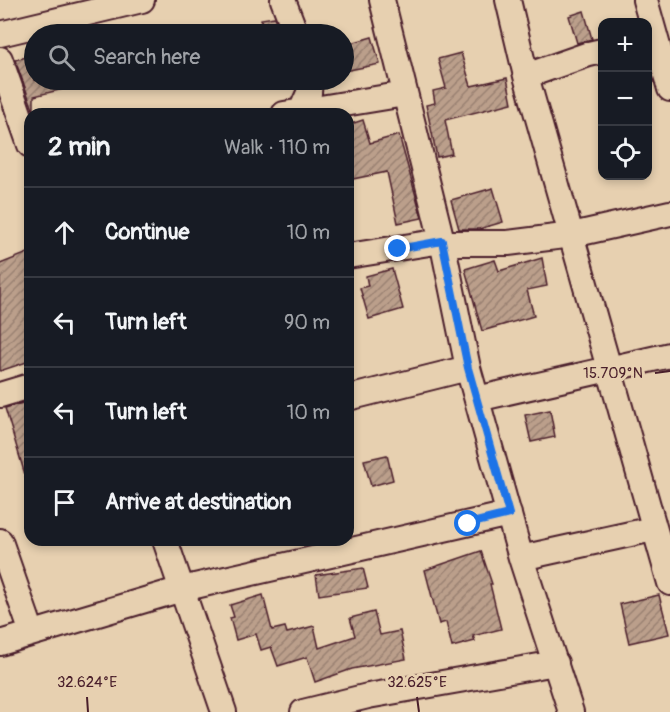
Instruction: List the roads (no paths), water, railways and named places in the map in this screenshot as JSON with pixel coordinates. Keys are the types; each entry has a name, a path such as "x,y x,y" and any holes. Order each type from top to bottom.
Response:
{"street":[{"path":"42,24 142,0"},
{"path":"283,0 292,24"},
{"path":"382,0 442,241 468,368 521,558 572,712"},
{"path":"508,0 526,76 670,583"},
{"path":"645,0 648,18"},
{"path":"0,34 24,28"},
{"path":"652,43 670,89"},
{"path":"526,76 598,52"},
{"path":"0,59 24,117"},
{"path":"296,108 309,90"},
{"path":"317,108 405,94"},
{"path":"354,255 442,241 508,243 572,235 670,213"},
{"path":"477,399 670,355"},
{"path":"354,396 468,368"},
{"path":"0,395 24,388"},
{"path":"0,643 182,589 509,514"},
{"path":"521,558 653,529"},
{"path":"0,541 32,633"},
{"path":"167,546 224,712"},
{"path":"303,712 368,696 556,663"}]}
